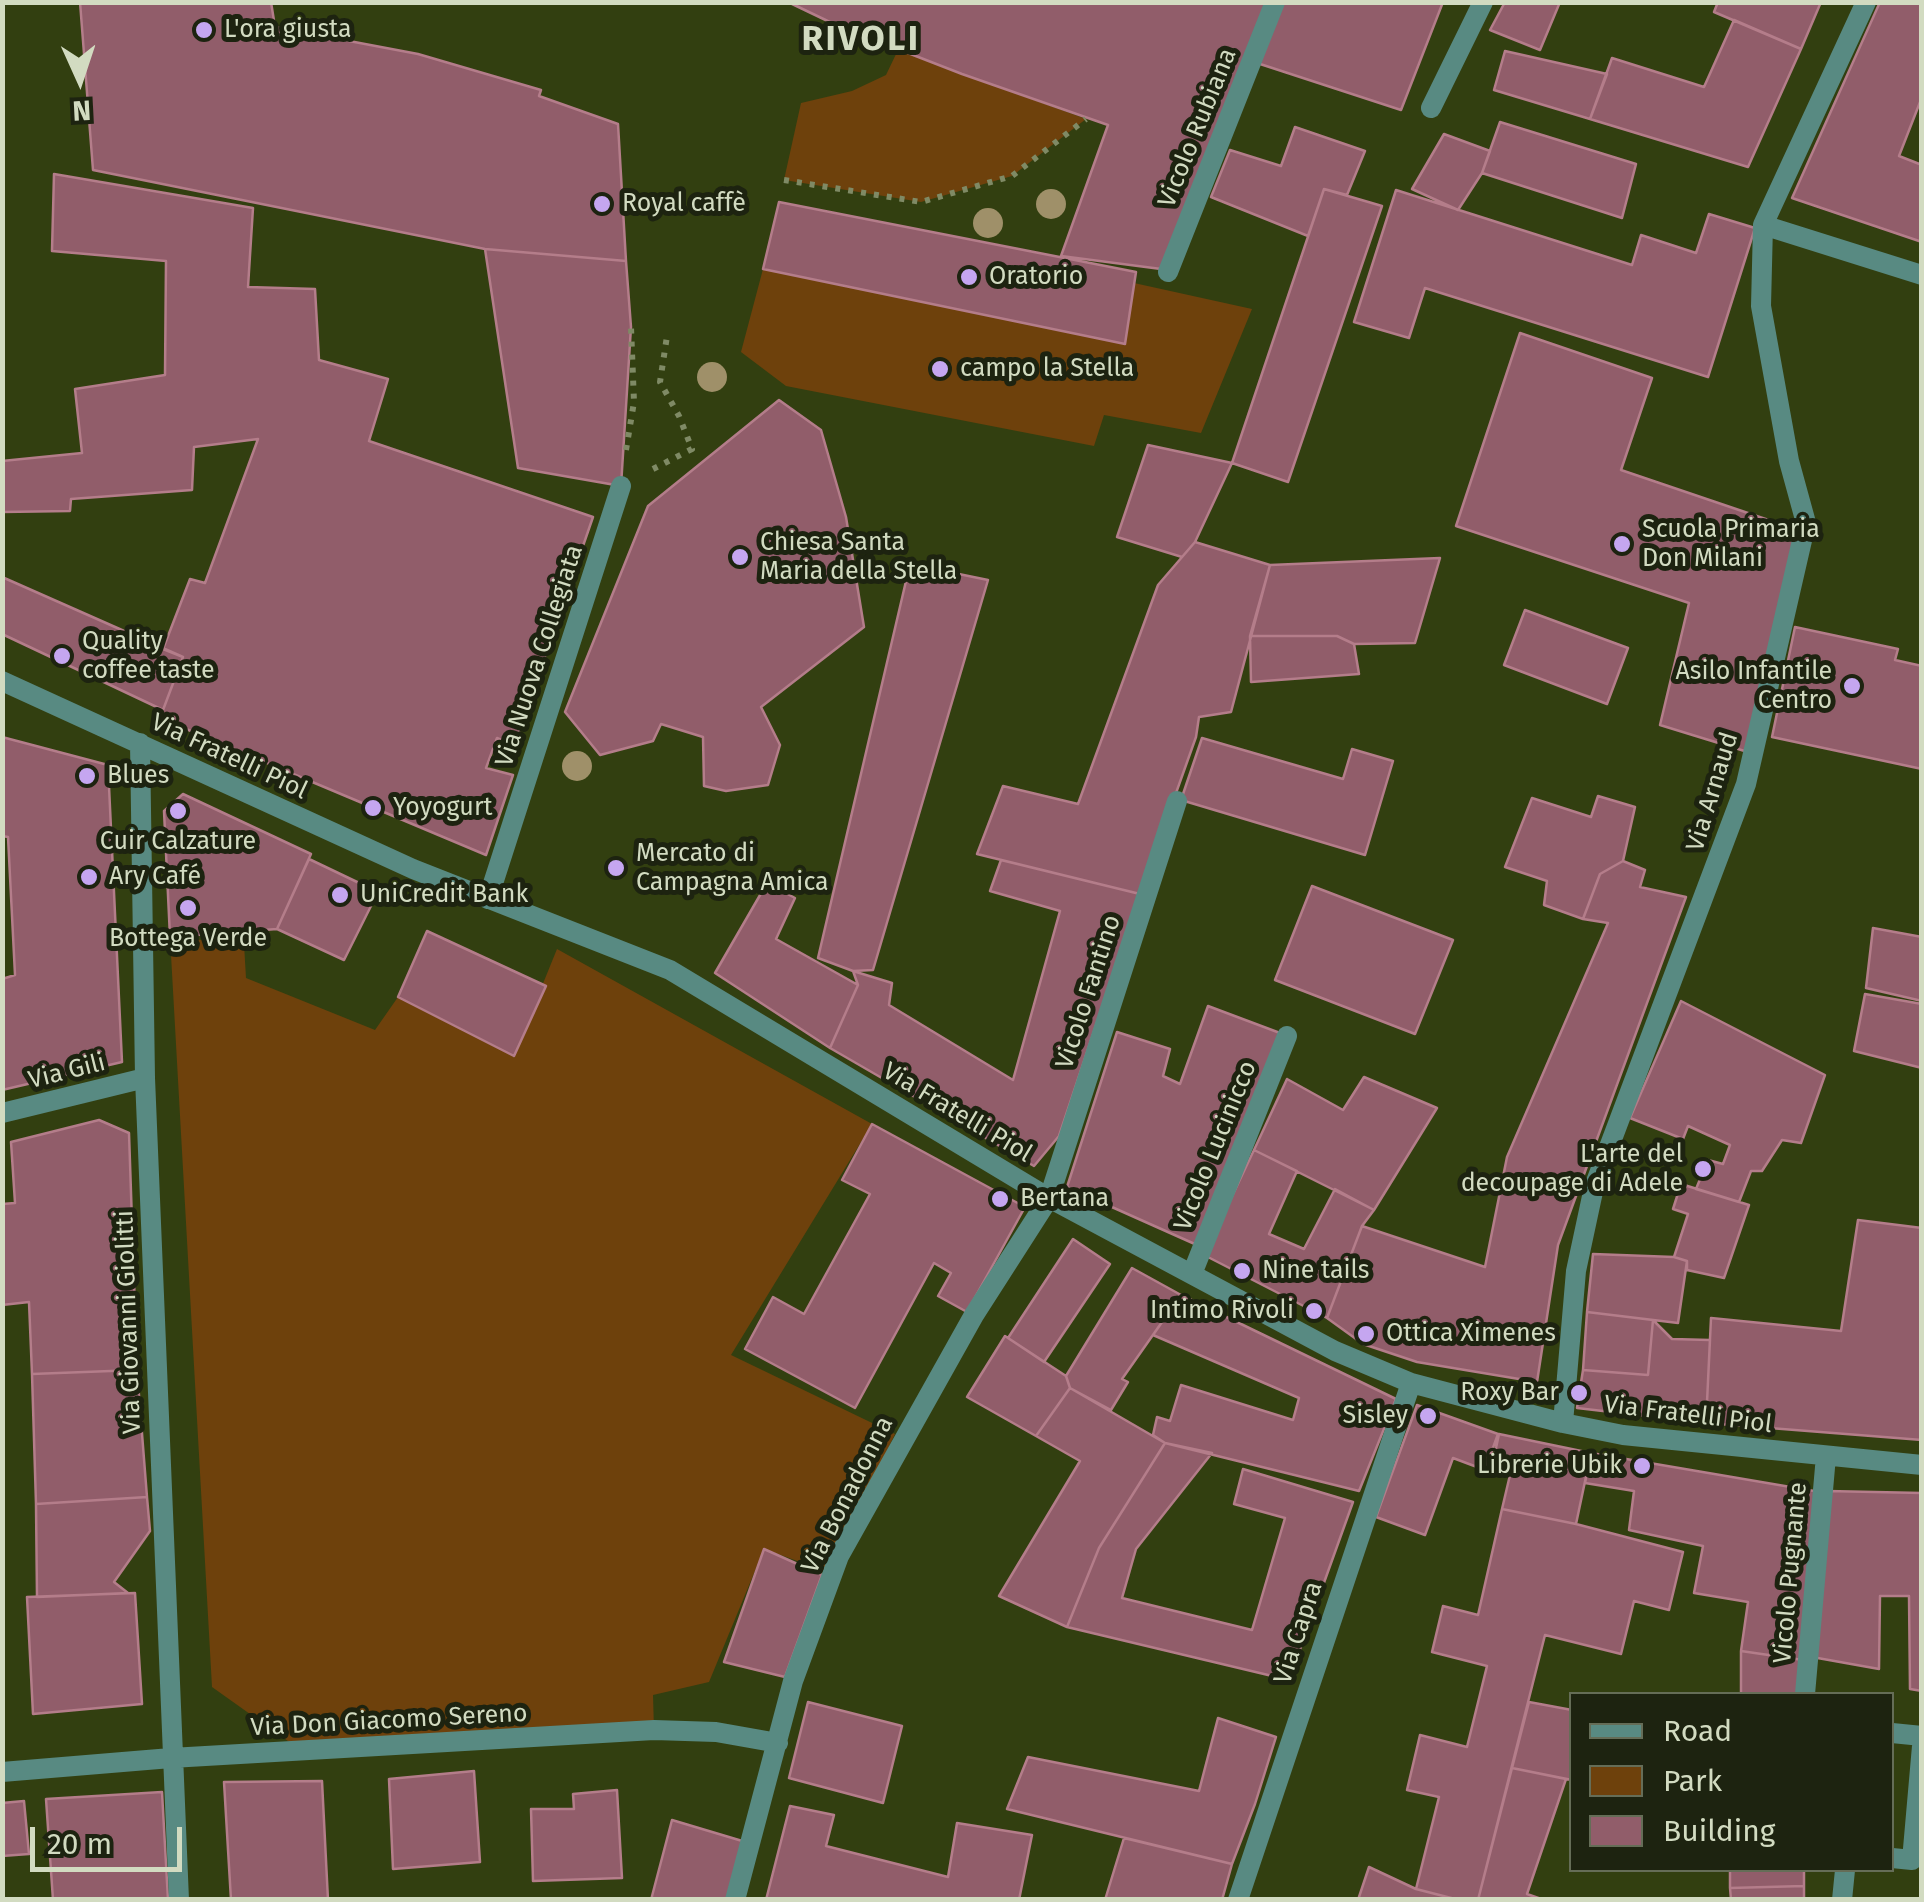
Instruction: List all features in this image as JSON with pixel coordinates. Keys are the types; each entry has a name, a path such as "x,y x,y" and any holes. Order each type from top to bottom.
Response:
{"street":[{"name":"Vicolo Rubiana","path":"1168,272 1275,2"},
{"path":"1431,108 1483,2"},
{"name":"Via Arnaud","path":"1563,1423 1576,1271 1594,1187 1746,784 1806,522 1788,462 1761,306 1763,224 1866,2"},
{"path":"1763,224 1922,275"},
{"name":"Via Nuova Collegiata","path":"488,899 621,486"},
{"name":"Via Fratelli Piol","path":"2,680 413,870 670,970 1049,1198 1336,1351 1411,1383 1622,1435 1922,1465"},
{"name":"Via Giovanni Giolitti","path":"140,742 145,1078 178,1900"},
{"name":"Vicolo Fantino","path":"1049,1198 1177,801"},
{"name":"Vicolo Lucinicco","path":"1192,1274 1287,1036"},
{"name":"Via Gili","path":"2,1114 145,1078"},
{"name":"Via Bonadonna","path":"735,1900 793,1680 839,1556 974,1315 1049,1198"},
{"name":"Via Capra","path":"1239,1894 1411,1383"},
{"name":"Vicolo Pugnante","path":"1805,1692 1826,1456"},
{"name":"Via Don Giacomo Sereno","path":"2,1772 170,1758 654,1730 716,1732 778,1744"},
{"path":"1894,1733 1922,1736"},
{"path":"1894,1858 1912,1860 1922,1746"},
{"path":"1842,1900 1845,1872"}],"path":[{"path":"784,180 922,202 962,194 1012,176 1086,119"},
{"path":"621,486 634,402 632,327"},
{"path":"621,486 692,449 660,382 668,336"}],"green space":[{"path":"898,50 1086,119 1012,176 921,202 784,180 801,103 852,91 886,75"},
{"name":"campo la Stella","path":"763,269 1124,344 1134,283 1252,309 1201,433 1104,415 1094,446 786,386 741,352"},
{"path":"170,937 244,944 246,978 375,1030 398,997 514,1055 557,949 872,1124 731,1355 895,1434 828,1572 764,1549 709,1682 653,1695 654,1730 302,1751 212,1687"}],"building":[{"path":"80,2 271,2 275,27 418,54 541,90 539,96 618,124 626,261 485,249 93,170"},
{"path":"788,2 1267,2 1161,269 1061,256 1108,125 962,74"},
{"path":"1281,2 1443,2 1401,110 1257,63"},
{"path":"1505,2 1560,2 1540,50 1490,30"},
{"path":"1718,2 1821,2 1801,49 1714,12"},
{"path":"1880,2 1922,2 1922,97 1899,156 1922,165 1922,242 1792,198"},
{"path":"1734,20 1801,49 1748,167 1590,119 1612,58 1704,87"},
{"path":"1505,51 1607,74 1590,119 1494,90"},
{"path":"1500,122 1636,164 1622,218 1482,173"},
{"path":"1295,127 1365,151 1347,195 1324,189 1308,236 1211,197 1230,150 1281,166"},
{"path":"1444,134 1490,151 1482,173 1458,210 1412,189"},
{"path":"54,174 253,208 248,287 315,289 319,360 388,379 369,441 593,517 514,746 497,738 486,768 513,775 486,855 160,718 183,657 163,649 190,579 205,583 258,439 194,447 192,490 71,499 70,511 2,512 2,461 82,453 75,389 165,375 166,261 52,251"},
{"path":"1324,189 1382,206 1288,482 1232,463"},
{"path":"1396,190 1632,265 1641,235 1696,253 1709,214 1755,228 1708,377 1425,288 1409,338 1354,322"},
{"name":"Oratorio","path":"779,202 1136,272 1125,344 763,269"},
{"path":"485,249 626,261 631,327 621,486 518,468"},
{"name":"Scuola Primaria Don Milani","path":"1520,333 1652,378 1621,470 1801,531 1751,753 1660,725 1689,603 1456,526"},
{"name":"Chiesa Santa Maria della Stella","path":"779,400 821,430 846,517 864,627 761,707 780,745 768,785 726,791 704,786 703,737 661,724 653,741 600,755 565,712 648,506"},
{"path":"1148,445 1232,463 1195,542 1182,557 1117,537"},
{"path":"1195,542 1270,565 1231,712 1199,717 1196,737 1140,894 977,854 1003,786 1078,804 1158,585"},
{"path":"1440,558 1415,643 1354,644 1337,636 1250,636 1270,565"},
{"path":"910,564 988,580 873,970 853,971 818,958"},
{"path":"2,577 183,657 163,710 2,634"},
{"path":"1525,610 1628,648 1607,704 1504,665"},
{"name":"Asilo Infantile Centro","path":"1795,627 1898,649 1895,660 1922,666 1922,769 1772,737"},
{"path":"1250,636 1337,636 1354,644 1359,674 1251,682"},
{"path":"2,737 108,765 122,1062 2,1090 2,979 15,975 8,837 2,836"},
{"path":"1202,738 1343,779 1352,749 1393,761 1365,855 1181,800"},
{"path":"183,794 311,854 277,929 170,937 164,811"},
{"path":"1598,796 1635,807 1623,861 1600,874 1583,919 1544,905 1547,881 1505,867 1532,798 1591,817"},
{"path":"309,859 378,892 344,960 277,929"},
{"path":"1001,860 1140,894 1059,1136 1034,1166 830,1048 858,985 853,971 892,983 889,1005 1013,1080 1060,911 990,891"},
{"path":"1623,861 1645,870 1640,887 1686,897 1558,1245 1537,1382 1417,1362 1363,1344 1327,1318 1362,1226 1485,1267 1507,1157 1608,923 1583,919 1600,874"},
{"path":"767,883 795,898 776,939 858,985 830,1048 715,973"},
{"path":"1312,886 1453,940 1415,1034 1275,980"},
{"path":"1873,928 1922,937 1922,1001 1866,988"},
{"path":"427,931 546,986 514,1056 398,997"},
{"path":"1865,994 1922,1004 1922,1068 1854,1051"},
{"path":"1681,1001 1825,1075 1801,1143 1782,1140 1762,1171 1751,1171 1739,1202 1696,1189 1708,1160 1723,1164 1730,1145 1688,1126 1683,1139 1630,1118"},
{"path":"1208,1006 1280,1033 1197,1245 1067,1187 1117,1032 1170,1049 1163,1076 1180,1084"},
{"path":"1364,1077 1437,1108 1374,1210 1254,1150 1287,1079 1343,1110"},
{"path":"99,1120 129,1133 137,1370 32,1374 29,1302 2,1305 2,1204 15,1203 11,1142"},
{"path":"872,1124 1025,1207 967,1312 938,1296 951,1273 934,1263 855,1408 745,1349 773,1297 804,1314 870,1194 842,1180"},
{"path":"1254,1150 1297,1171 1269,1234 1304,1249 1335,1189 1374,1210 1362,1226 1327,1318 1204,1255"},
{"path":"1681,1184 1749,1205 1724,1278 1687,1270 1687,1261 1674,1257 1688,1214 1673,1209"},
{"path":"1858,1220 1922,1228 1922,1440 1706,1423 1711,1318 1841,1331"},
{"path":"1073,1239 1110,1264 1044,1362 1008,1338"},
{"path":"1593,1254 1674,1257 1687,1261 1678,1323 1587,1312"},
{"path":"1132,1268 1181,1295 1122,1379 1128,1382 1111,1410 1070,1388 1066,1376"},
{"path":"1181,1295 1396,1399 1359,1491 1165,1443 1153,1435 1157,1417 1170,1421 1181,1385 1293,1420 1299,1398 1153,1335"},
{"path":"1587,1312 1653,1320 1648,1375 1583,1370"},
{"path":"1653,1320 1672,1339 1710,1340 1706,1423 1577,1408 1583,1370 1648,1375"},
{"path":"1005,1336 1066,1376 1070,1388 1036,1436 967,1397"},
{"path":"137,1370 147,1497 36,1504 32,1374"},
{"path":"1070,1388 1165,1443 1099,1548 1067,1627 999,1596 1080,1461 1036,1436"},
{"path":"1417,1405 1498,1434 1485,1470 1453,1458 1425,1535 1376,1517"},
{"path":"1499,1434 1591,1453 1576,1524 1502,1509 1510,1475 1491,1471"},
{"path":"1165,1443 1212,1453 1136,1549 1122,1598 1252,1630 1285,1518 1234,1504 1243,1469 1353,1502 1289,1680 1067,1627 1099,1548"},
{"path":"1591,1453 1820,1492 1803,1660 1741,1651 1748,1602 1694,1593 1703,1546 1629,1530 1634,1491 1585,1483"},
{"path":"1827,1491 1922,1493 1922,1691 1910,1689 1909,1596 1880,1596 1879,1669 1812,1657"},
{"path":"147,1497 150,1531 114,1582 128,1593 37,1597 36,1504"},
{"path":"1502,1509 1683,1552 1669,1610 1634,1601 1621,1654 1545,1635 1478,1900 1459,1900 1416,1889 1439,1797 1407,1790 1420,1735 1467,1747 1487,1666 1432,1652 1443,1606 1478,1615"},
{"path":"764,1549 822,1575 785,1677 724,1662"},
{"path":"135,1593 142,1704 33,1714 27,1597"},
{"path":"1741,1651 1803,1660 1799,1692 1741,1692"},
{"path":"808,1702 902,1726 883,1803 789,1778"},
{"path":"1529,1702 1569,1709 1569,1779 1512,1768"},
{"path":"1218,1718 1276,1737 1232,1864 1007,1809 1028,1757 1199,1791"},
{"path":"1512,1768 1566,1779 1527,1894 1544,1900 1478,1900"},
{"path":"474,1771 480,1862 393,1869 389,1779"},
{"path":"322,1781 328,1900 231,1900 224,1782"},
{"path":"617,1790 622,1878 533,1881 531,1809 574,1809 573,1794"},
{"path":"162,1792 168,1900 53,1900 46,1799"},
{"path":"24,1801 29,1854 2,1856 2,1803"},
{"path":"790,1806 834,1815 826,1846 948,1877 957,1823 1032,1835 1019,1900 766,1900"},
{"path":"672,1820 749,1843 732,1900 651,1900"},
{"path":"1124,1838 1232,1864 1222,1900 1105,1900"},
{"path":"1369,1867 1416,1889 1459,1900 1358,1900"},
{"path":"1730,1872 1804,1872 1804,1886 1730,1888"},
{"path":"1804,1886 1804,1900 1731,1900 1730,1888"}],"place":[{"name":"L'ora giusta","path":"204,30"},
{"name":"Royal caffè","path":"602,204"},
{"name":"Oratorio","path":"969,277"},
{"name":"campo la Stella","path":"940,369"},
{"name":"Scuola Primaria Don Milani","path":"1622,544"},
{"name":"Chiesa Santa Maria della Stella","path":"740,557"},
{"name":"Quality coffee taste","path":"62,656"},
{"name":"Asilo Infantile Centro","path":"1852,686"},
{"name":"Blues","path":"87,776"},
{"name":"Yoyogurt","path":"373,808"},
{"name":"Cuir Calzature","path":"178,811"},
{"name":"Mercato di Campagna Amica","path":"616,868"},
{"name":"Ary Café","path":"89,877"},
{"name":"UniCredit Bank","path":"340,895"},
{"name":"Bottega Verde","path":"188,908"},
{"name":"L'arte del decoupage di Adele","path":"1703,1169"},
{"name":"Bertana","path":"1000,1199"},
{"name":"Nine tails","path":"1242,1271"},
{"name":"Intimo Rivoli","path":"1314,1311"},
{"name":"Ottica Ximenes","path":"1366,1334"},
{"name":"Roxy Bar","path":"1579,1393"},
{"name":"Sisley","path":"1428,1416"},
{"name":"Librerie Ubik","path":"1642,1466"}],"district":[{"name":"RIVOLI","path":"861,40"}]}
